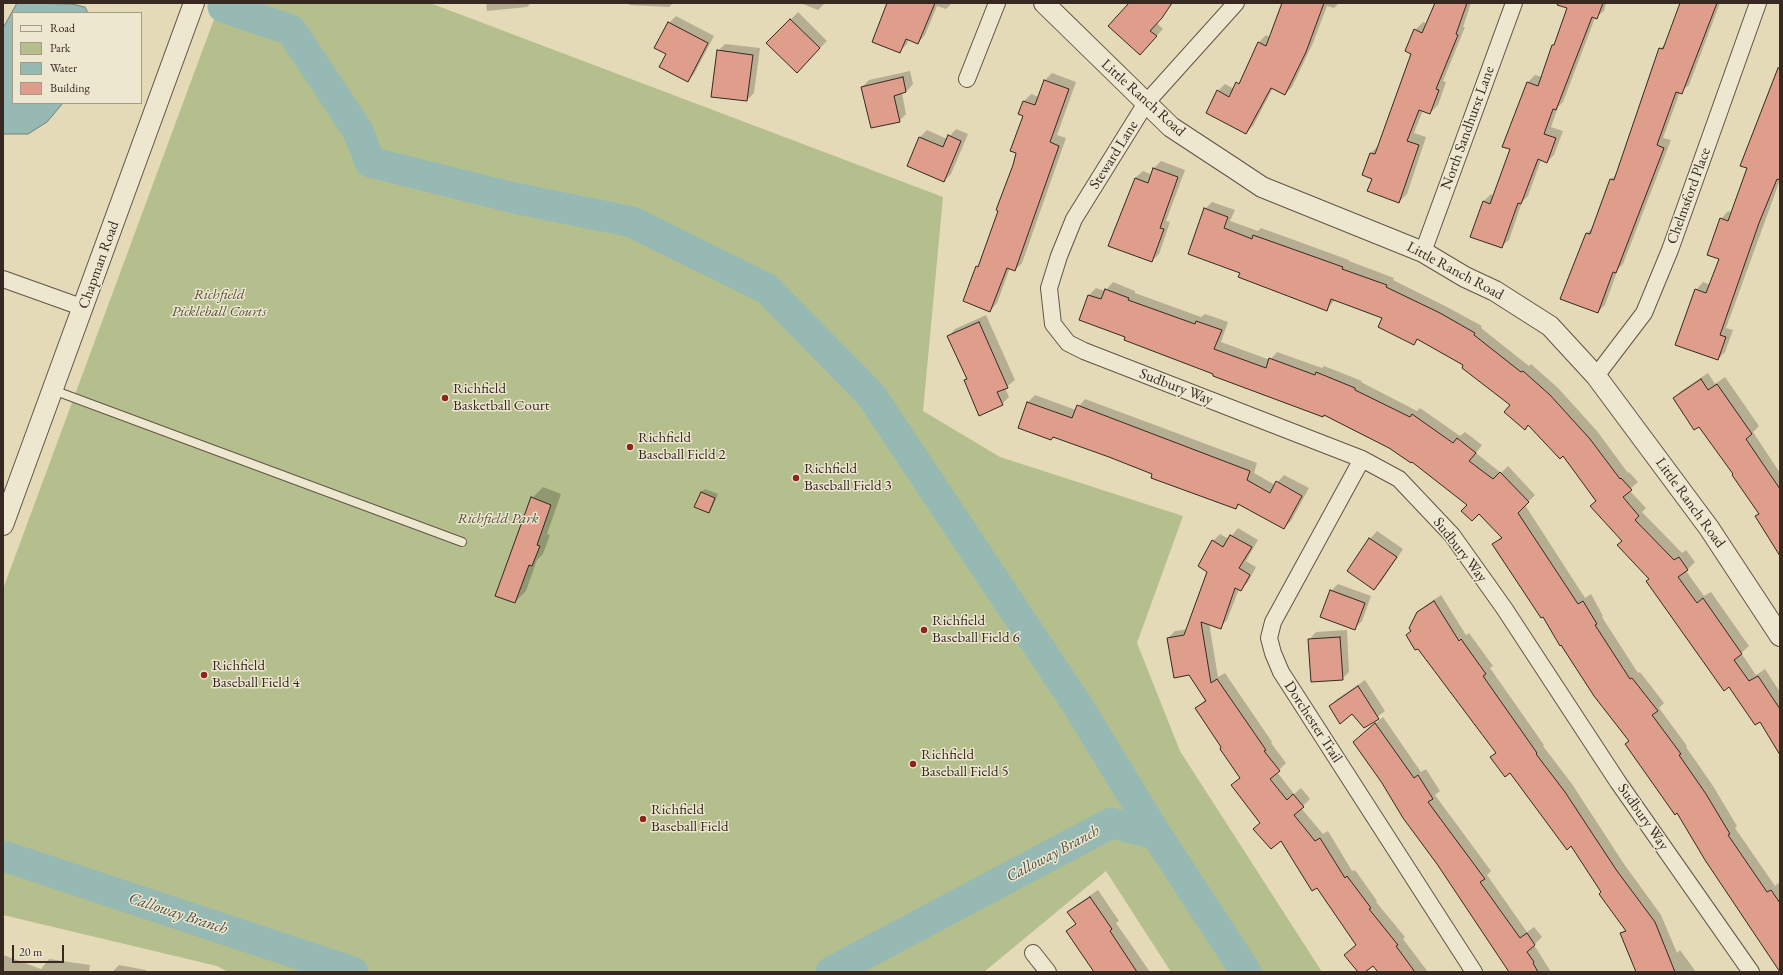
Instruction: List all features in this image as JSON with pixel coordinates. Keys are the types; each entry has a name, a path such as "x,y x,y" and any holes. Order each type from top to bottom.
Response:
{"street":[{"name":"Chapman Road","path":"3,525 84,308 194,3"},
{"path":"967,79 997,3"},
{"name":"Little Ranch Road","path":"1044,3 1171,127 1262,187 1423,252 1465,277 1495,291 1550,326 1596,376 1709,528 1780,636"},
{"name":"Steward Lane","path":"1049,288 1059,256 1074,219 1146,104 1236,3"},
{"name":"North Sandhurst Lane","path":"1423,252 1514,3"},
{"name":"Chelmsford Place","path":"1596,376 1644,313 1670,250 1758,3"},
{"path":"3,279 84,308"},
{"name":"Sudbury Way","path":"1049,288 1053,324 1068,344 1362,459 1399,479 1452,535 1504,608 1618,782 1751,972"},
{"name":"Dorchester Trail","path":"1362,459 1273,622 1269,638 1272,653 1281,672 1474,972"},
{"path":"1033,953 1048,972"}],"lane":[{"path":"53,390 462,542"}],"green space":[{"name":"Richfield Park","path":"220,3 430,3 943,197 923,411 1000,457 1183,516 1137,643 1180,751 1322,972 1171,972 1106,871 984,972 228,972 217,966 3,915 3,589"}],"water":[{"path":"17,3 72,4 85,7 88,12 12,12 12,104 62,104 47,122 28,134 3,134 3,28"}],"building":[{"path":"887,3 935,3 918,44 906,39 900,53 872,42"},
{"path":"1129,3 1172,3 1162,18 1150,31 1157,36 1140,55 1108,26"},
{"path":"1282,3 1324,3 1306,52 1285,95 1271,88 1246,134 1206,113 1217,90 1229,97 1236,82 1239,84 1258,42 1266,46"},
{"path":"1435,3 1467,3 1456,34 1458,35 1436,89 1439,90 1430,114 1419,110 1407,141 1419,145 1399,203 1367,191 1372,179 1362,175 1370,153 1375,154 1411,54 1405,51 1414,29 1422,33"},
{"path":"1558,3 1603,3 1597,19 1592,17 1556,110 1553,109 1544,134 1556,138 1547,163 1538,159 1521,204 1518,203 1502,248 1470,237 1483,201 1490,204 1510,149 1502,147 1527,82 1538,86 1552,45 1554,45 1567,8 1557,5"},
{"path":"1680,3 1717,3 1682,94 1676,92 1657,145 1664,148 1616,273 1613,272 1598,313 1560,299 1586,233 1590,234 1610,179 1614,180 1659,48 1663,49"},
{"path":"790,19 820,48 797,73 766,43"},
{"path":"668,22 708,43 688,82 659,67 666,54 654,48"},
{"path":"717,50 753,55 747,101 711,97"},
{"path":"1778,68 1780,68 1780,180 1777,179 1759,223 1720,335 1726,337 1718,360 1675,345 1695,289 1706,293 1719,259 1707,255 1720,218 1728,221 1747,168 1740,166"},
{"path":"903,77 906,92 894,96 900,122 871,128 861,87"},
{"path":"1044,80 1069,89 1050,142 1059,146 1015,271 1007,268 990,312 963,301 976,266 978,267 998,211 996,210 1013,165 1016,153 1010,151 1023,116 1018,114 1023,101 1035,105"},
{"path":"948,135 961,141 944,182 907,166 919,137 943,147"},
{"path":"1153,168 1178,177 1160,228 1164,229 1152,262 1108,246 1135,178 1148,183"},
{"path":"1204,208 1228,217 1224,228 1252,239 1253,235 1343,267 1342,269 1387,285 1386,287 1440,313 1475,333 1474,335 1521,372 1523,371 1550,395 1590,439 1620,479 1621,478 1632,490 1623,497 1639,516 1635,520 1674,560 1679,557 1688,570 1678,577 1697,603 1703,598 1742,654 1734,660 1749,681 1758,676 1780,709 1780,755 1760,722 1755,725 1729,687 1724,691 1646,581 1649,579 1617,545 1622,541 1590,506 1596,501 1563,456 1560,459 1528,425 1525,430 1504,412 1510,405 1462,368 1463,365 1417,339 1414,345 1378,327 1382,318 1331,299 1327,311 1238,277 1240,273 1188,254"},
{"path":"1105,289 1129,298 1128,300 1195,324 1196,321 1222,330 1214,349 1266,368 1269,358 1315,375 1316,372 1355,388 1355,390 1410,417 1412,414 1453,443 1457,438 1476,453 1469,461 1493,479 1500,472 1529,502 1518,513 1578,604 1583,601 1597,624 1595,625 1630,679 1632,678 1658,711 1652,715 1681,754 1679,755 1706,794 1730,834 1728,835 1767,892 1771,890 1780,903 1780,972 1705,860 1677,813 1675,815 1625,744 1629,741 1594,696 1561,645 1560,646 1543,617 1541,618 1492,544 1502,538 1479,514 1472,521 1461,511 1467,505 1412,462 1411,463 1389,448 1324,415 1323,417 1213,376 1213,374 1124,340 1125,337 1079,320 1088,295 1101,299"},
{"path":"979,322 1008,388 997,392 1003,405 979,416 964,380 967,379 947,336"},
{"path":"1701,379 1708,390 1717,384 1752,434 1746,439 1780,489 1780,556 1755,516 1759,514 1732,475 1733,474 1699,427 1694,430 1673,398"},
{"path":"1027,402 1072,418 1077,405 1250,471 1247,480 1270,493 1276,481 1302,496 1284,529 1238,504 1236,509 1151,478 1152,474 1109,457 1053,437 1051,440 1018,428"},
{"path":"701,492 715,498 709,513 694,507"},
{"path":"531,497 551,505 537,545 540,546 532,566 529,565 515,603 495,596"},
{"path":"1230,535 1252,547 1239,568 1250,575 1241,591 1235,588 1221,629 1201,622 1211,683 1217,679 1266,750 1264,751 1280,771 1270,779 1287,800 1293,794 1304,807 1294,815 1315,841 1320,838 1345,878 1347,876 1371,908 1369,909 1398,945 1396,946 1415,972 1378,972 1373,966 1365,972 1358,972 1344,955 1356,945 1317,888 1312,891 1281,841 1271,849 1253,829 1260,823 1231,785 1240,778 1195,708 1206,701 1189,675 1174,678 1167,638 1184,635 1207,572 1198,566 1212,540 1223,547"},
{"path":"1369,538 1397,557 1374,590 1347,571"},
{"path":"1330,590 1365,603 1355,630 1320,617"},
{"path":"1434,601 1459,641 1461,639 1486,674 1483,676 1537,753 1536,754 1565,792 1617,871 1655,922 1675,972 1636,972 1620,933 1626,931 1599,894 1601,892 1571,846 1567,850 1510,773 1505,777 1490,757 1496,753 1418,649 1415,650 1406,635 1411,631 1409,628 1417,612"},
{"path":"1340,637 1343,680 1311,682 1308,639"},
{"path":"1358,686 1379,719 1364,728 1352,714 1340,724 1329,706"},
{"path":"1375,723 1414,778 1418,775 1433,799 1428,802 1485,879 1480,882 1520,938 1527,933 1535,945 1527,952 1534,962 1533,963 1538,972 1509,972 1437,864 1403,818 1382,783 1353,742"},
{"path":"1090,897 1112,929 1110,931 1137,972 1094,972 1066,931 1076,924 1067,912"}],"waterway":[{"path":"223,7 291,30 358,131 370,162 514,198 632,222 767,289 871,395 1078,706 1156,834 1246,972"},
{"name":"Calloway Branch","path":"831,972 1111,823 1156,834"},
{"name":"Calloway Branch","path":"3,856 353,972"}],"place":[{"name":"Richfield Basketball Court","path":"445,398"},
{"name":"Richfield Baseball Field 2","path":"630,447"},
{"name":"Richfield Baseball Field 3","path":"796,478"},
{"name":"Richfield Baseball Field 6","path":"924,630"},
{"name":"Richfield Baseball Field 4","path":"204,675"},
{"name":"Richfield Baseball Field 5","path":"913,764"},
{"name":"Richfield Baseball Field","path":"643,819"}],"park label":[{"name":"Richfield Pickleball Courts","path":"219,304"}]}
